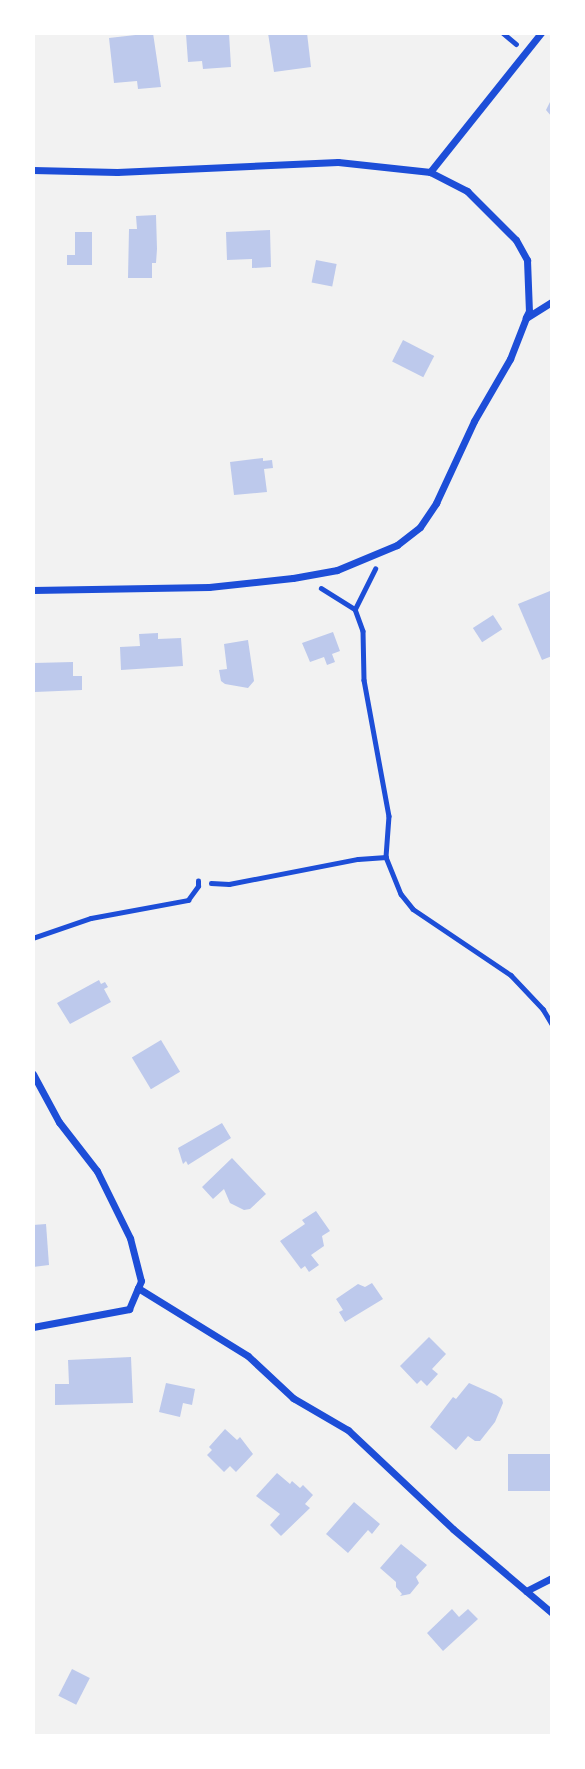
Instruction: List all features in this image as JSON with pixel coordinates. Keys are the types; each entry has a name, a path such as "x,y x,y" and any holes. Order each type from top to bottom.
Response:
{"street":[{"path":"430,172 541,33"},
{"path":"33,170 117,172 338,162 430,172 467,191 516,240 527,260 529,311 510,359 474,421 436,503 420,527 397,545 337,570 302,576 209,587 33,590"},
{"path":"526,318 552,302"},
{"path":"33,1074 59,1122 97,1171 130,1237 141,1281 128,1309 33,1327"},
{"path":"138,1288 248,1356 293,1398 348,1430 453,1529 552,1613"},
{"path":"526,1591 552,1578"}],"lane":[{"path":"33,938 90,918 188,900 198,883"}],"path":[{"path":"355,609 375,568 397,545"},
{"path":"302,576 355,609 363,631 367,698 389,816 386,857 401,894 413,909 511,975 552,1024"},
{"path":"198,883 229,884 358,859 386,857"}],"building":[{"path":"153,33 161,87 138,89 137,81 114,83 109,38"},
{"path":"229,33 231,67 203,69 202,61 188,62 186,34"},
{"path":"268,33 307,33 311,67 274,72"},
{"path":"552,98 552,117 546,110"},
{"path":"156,215 157,249 156,263 152,263 152,278 128,278 129,229 137,229 136,216"},
{"path":"270,230 271,267 252,268 252,259 227,260 226,232"},
{"path":"75,232 92,232 92,265 67,265 67,255 75,255"},
{"path":"316,260 337,264 332,287 312,283"},
{"path":"403,340 434,356 423,377 392,361"},
{"path":"263,458 263,461 272,460 273,468 264,469 267,492 234,495 230,462"},
{"path":"550,591 552,656 542,660 518,604"},
{"path":"493,615 502,629 482,642 473,628"},
{"path":"333,632 340,651 332,654 335,662 327,665 324,657 310,662 302,643"},
{"path":"158,633 158,639 181,638 183,666 121,670 120,647 140,646 139,634"},
{"path":"248,640 254,681 248,688 225,684 221,681 219,670 227,669 224,644"},
{"path":"73,662 73,676 82,676 82,690 35,692 34,663"},
{"path":"99,980 101,984 105,982 108,987 104,989 111,1002 70,1024 57,1003"},
{"path":"161,1040 180,1072 151,1089 132,1058"},
{"path":"222,1123 231,1138 188,1165 186,1161 183,1164 178,1148"},
{"path":"232,1158 266,1194 250,1209 244,1210 230,1203 224,1189 213,1199 202,1187"},
{"path":"316,1211 330,1231 322,1236 324,1246 311,1255 319,1265 309,1272 305,1266 301,1269 280,1241 305,1224 302,1220"},
{"path":"46,1224 49,1265 33,1267 33,1225"},
{"path":"372,1283 383,1299 345,1322 339,1312 343,1310 336,1299 358,1284 365,1287"},
{"path":"429,1337 446,1354 432,1369 438,1374 427,1386 421,1380 417,1384 400,1366"},
{"path":"131,1357 133,1403 55,1405 55,1384 69,1384 68,1360"},
{"path":"166,1383 195,1389 192,1405 183,1403 180,1417 159,1412"},
{"path":"469,1383 496,1395 503,1403 495,1422 480,1441 468,1436 456,1450 430,1427 453,1397 456,1399"},
{"path":"225,1429 237,1440 240,1437 253,1454 236,1472 230,1466 224,1472 207,1455 212,1450 209,1447"},
{"path":"508,1454 552,1454 552,1491 508,1491"},
{"path":"277,1473 290,1484 292,1481 300,1488 303,1485 313,1495 305,1504 310,1508 281,1536 270,1525 280,1514 256,1496"},
{"path":"354,1502 380,1524 372,1534 368,1530 348,1553 326,1534"},
{"path":"401,1544 427,1565 416,1577 419,1583 410,1594 400,1596 402,1594 396,1587 396,1582 380,1568"},
{"path":"452,1609 459,1617 468,1609 478,1619 443,1651 427,1633"},
{"path":"72,1669 90,1678 76,1705 58,1696"}]}
